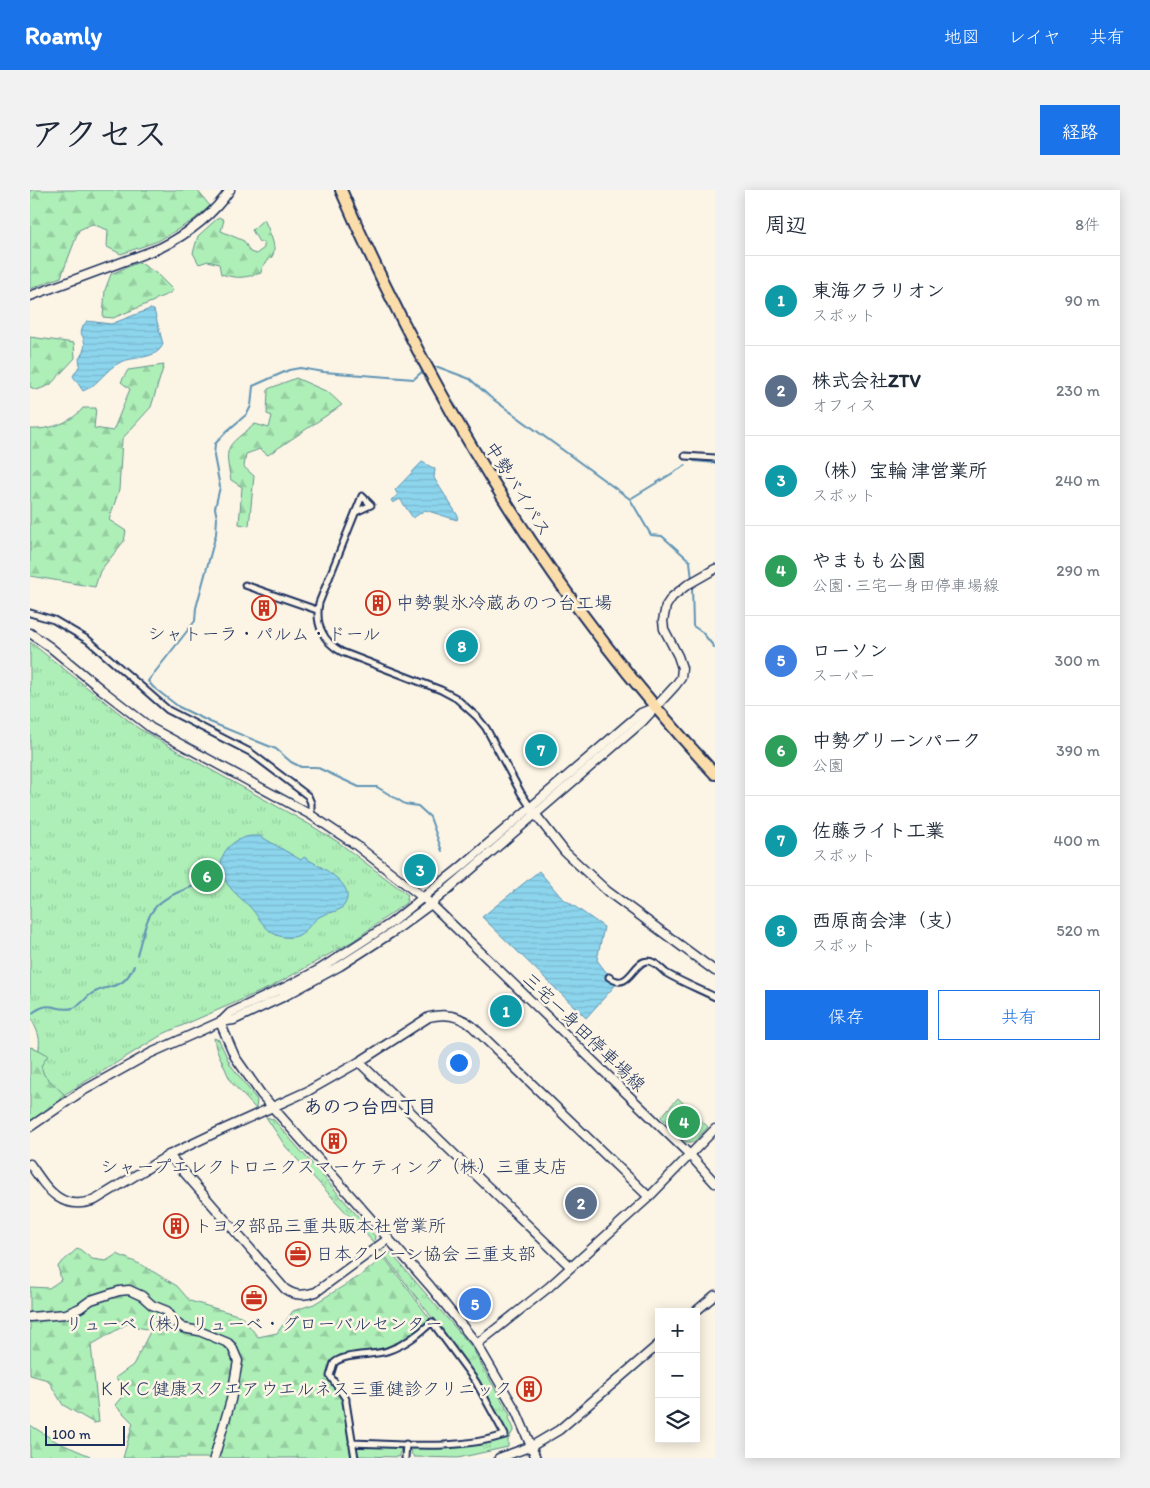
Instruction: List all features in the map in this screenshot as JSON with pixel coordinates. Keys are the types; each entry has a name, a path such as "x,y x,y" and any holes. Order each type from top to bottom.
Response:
{"highway":[{"name":"中勢バイパス","path":"341,190 379,275 434,381 478,458 545,562 604,642 655,707 715,774"}],"street":[{"path":"30,296 160,248 208,217 230,190"},
{"path":"685,456 715,458"},
{"path":"356,512 320,598 317,610 318,622 327,641 336,649 441,690 456,698 486,728 521,793 565,852 607,891 715,972"},
{"path":"220,1022 230,1013 286,988 346,954 391,923 642,722 678,683 682,672 678,656 664,629 663,621 666,606 672,597 687,585 715,569"},
{"path":"244,585 317,610"},
{"path":"30,613 54,620 88,640 168,710 250,752 308,796 311,803 311,815"},
{"name":"三宅一身田停車場線","path":"30,633 158,733 311,815 356,845 424,898 690,1155 715,1183"},
{"path":"30,1127 81,1092 169,1044 220,1022 234,1020 340,966 393,932 430,904 533,811"},
{"path":"609,977 617,981 625,980 641,963 650,961 672,976 715,997"},
{"path":"30,1164 53,1194 65,1201 79,1204 91,1202 169,1155 308,1091 429,1017 447,1015 463,1019 472,1026 649,1197"},
{"path":"220,1022 243,1070 272,1107 430,1286 477,1344 516,1411 536,1458"},
{"path":"358,1062 571,1267"},
{"path":"477,1344 512,1318 649,1197 715,1129"},
{"path":"169,1155 286,1289 295,1294 304,1295 316,1292 388,1239"},
{"path":"30,1317 66,1314 80,1308 91,1300 119,1291 129,1290 142,1296 152,1306 167,1311 175,1322 183,1328 199,1331 228,1343 232,1347 238,1361 234,1392 214,1458"},
{"path":"699,1308 715,1294"},
{"path":"352,1443 459,1444 490,1440 505,1435 476,1382 432,1322 413,1340 386,1352 343,1358 334,1363 330,1376 346,1399 352,1443 355,1458"},
{"path":"500,1458 532,1446 560,1430 655,1347"},
{"path":"405,1458 406,1444"}],"green space":[{"path":"30,190 197,190 210,206 192,221 158,241 121,254 107,247 108,230 92,224 79,230 61,277 30,289"},
{"path":"219,217 224,220 221,231 244,241 250,252 256,254 264,248 264,243 259,242 252,230 264,219 274,250 272,257 263,266 261,273 245,277 232,277 221,274 219,264 208,261 199,264 193,253 198,236"},
{"path":"139,262 157,274 173,290 154,301 113,318 103,317 105,290 111,274"},
{"path":"30,337 74,343 75,358 50,385 37,390 30,387"},
{"path":"164,365 151,407 122,439 119,490 109,520 126,531 124,541 100,571 95,587 30,576 30,429 59,425 72,418 83,408 96,408 94,428 113,431 130,389 121,382 128,370"},
{"path":"296,378 328,392 342,405 268,455 260,449 246,454 244,467 254,476 249,526 239,524 242,487 231,480 228,452 233,442 255,424 269,428 272,416 267,414 268,389"},
{"path":"30,642 138,728 338,842 408,895 406,903 353,941 271,987 165,1033 57,1099 33,1068 39,1048 39,1037 30,1017"},
{"path":"214,1038 219,1040 230,1064 257,1100 256,1109 231,1082 216,1048"},
{"path":"30,1047 48,1055 41,1066 44,1075 67,1097 30,1124"},
{"path":"678,1098 708,1127 694,1142 686,1142 661,1117"},
{"path":"266,1117 273,1119 375,1236 374,1243 286,1147"},
{"path":"78,1248 92,1259 106,1261 117,1254 142,1265 177,1286 190,1301 241,1316 258,1337 277,1333 293,1311 314,1304 360,1276 384,1257 431,1320 412,1338 384,1348 340,1355 328,1366 327,1377 343,1401 351,1458 123,1458 133,1423 115,1405 125,1393 122,1385 115,1378 133,1365 151,1330 137,1327 132,1321 91,1345 99,1422 94,1423 63,1405 48,1380 30,1375 30,1287 49,1288 61,1280 58,1266"},
{"path":"382,1252 390,1252 471,1346 510,1415 509,1418 514,1429 508,1440 508,1447 458,1458 414,1457 411,1453 413,1447 473,1445 509,1436 462,1357"},
{"path":"30,1425 57,1442 90,1456 89,1458 30,1458"},
{"path":"358,1446 398,1447 401,1450 398,1457 360,1456 356,1454 355,1449"}],"water":[{"path":"150,309 154,310 163,344 160,349 151,355 126,360 115,365 94,384 83,391 73,376 80,365 79,359 84,346 81,333 87,321 111,324"},
{"path":"422,462 435,469 434,478 458,516 457,520 425,510 413,518 400,499 393,503 391,500 398,495 395,490"},
{"path":"251,836 260,836 301,860 304,857 334,876 346,889 347,896 343,907 337,911 322,915 304,932 296,936 278,936 269,930 251,908 230,888 222,872 222,858 225,851 236,841"},
{"path":"539,871 561,897 604,927 597,960 606,972 620,980 586,1018 482,917"}],"waterway":[{"path":"431,367 438,367 470,379 490,397 630,499 651,535 662,536 690,561 692,580"},
{"path":"425,369 414,379 324,372 300,368 289,370 253,386 251,406 247,414 215,444 214,456 220,487 215,508 217,518 216,534 196,608 195,621 148,681 179,707 276,749 291,762 301,767 316,767 359,787 377,787 405,804 418,806 430,817 442,851"},
{"path":"694,461 715,463"},
{"path":"630,499 686,465"},
{"path":"692,585 693,626 702,632 715,648"},
{"path":"205,882 224,875"},
{"path":"137,955 145,926 154,908 170,896 199,884"},
{"path":"30,1015 48,1006 62,1009 76,1007 98,990 121,983 130,974 134,966"}],"place":[{"name":"中勢製氷冷蔵あのつ台工場","path":"378,603"},
{"name":"シャトーラ・パルム・ドール","path":"264,608"},
{"name":"西原商会津（支）","path":"462,646"},
{"name":"佐藤ライト工業","path":"541,750"},
{"name":"（株）宝輪 津営業所","path":"420,870"},
{"name":"中勢グリーンパーク","path":"207,876"},
{"name":"東海クラリオン","path":"506,1011"},
{"name":"やまもも公園","path":"684,1122"},
{"name":"シャープエレクトロニクスマーケティング（株）三重支店","path":"334,1141"},
{"name":"株式会社ZTV","path":"581,1203"},
{"name":"トヨタ部品三重共販本社営業所","path":"176,1226"},
{"name":"日本クレーン協会 三重支部","path":"298,1254"},
{"name":"リューベ（株）リューベ・グローバルセンター","path":"254,1298"},
{"name":"ローソン","path":"475,1304"},
{"name":"ＫＫＣ健康スクエアウエルネス三重健診クリニック","path":"529,1389"}],"district":[{"name":"あのつ台四丁目","path":"370,1106"}]}
